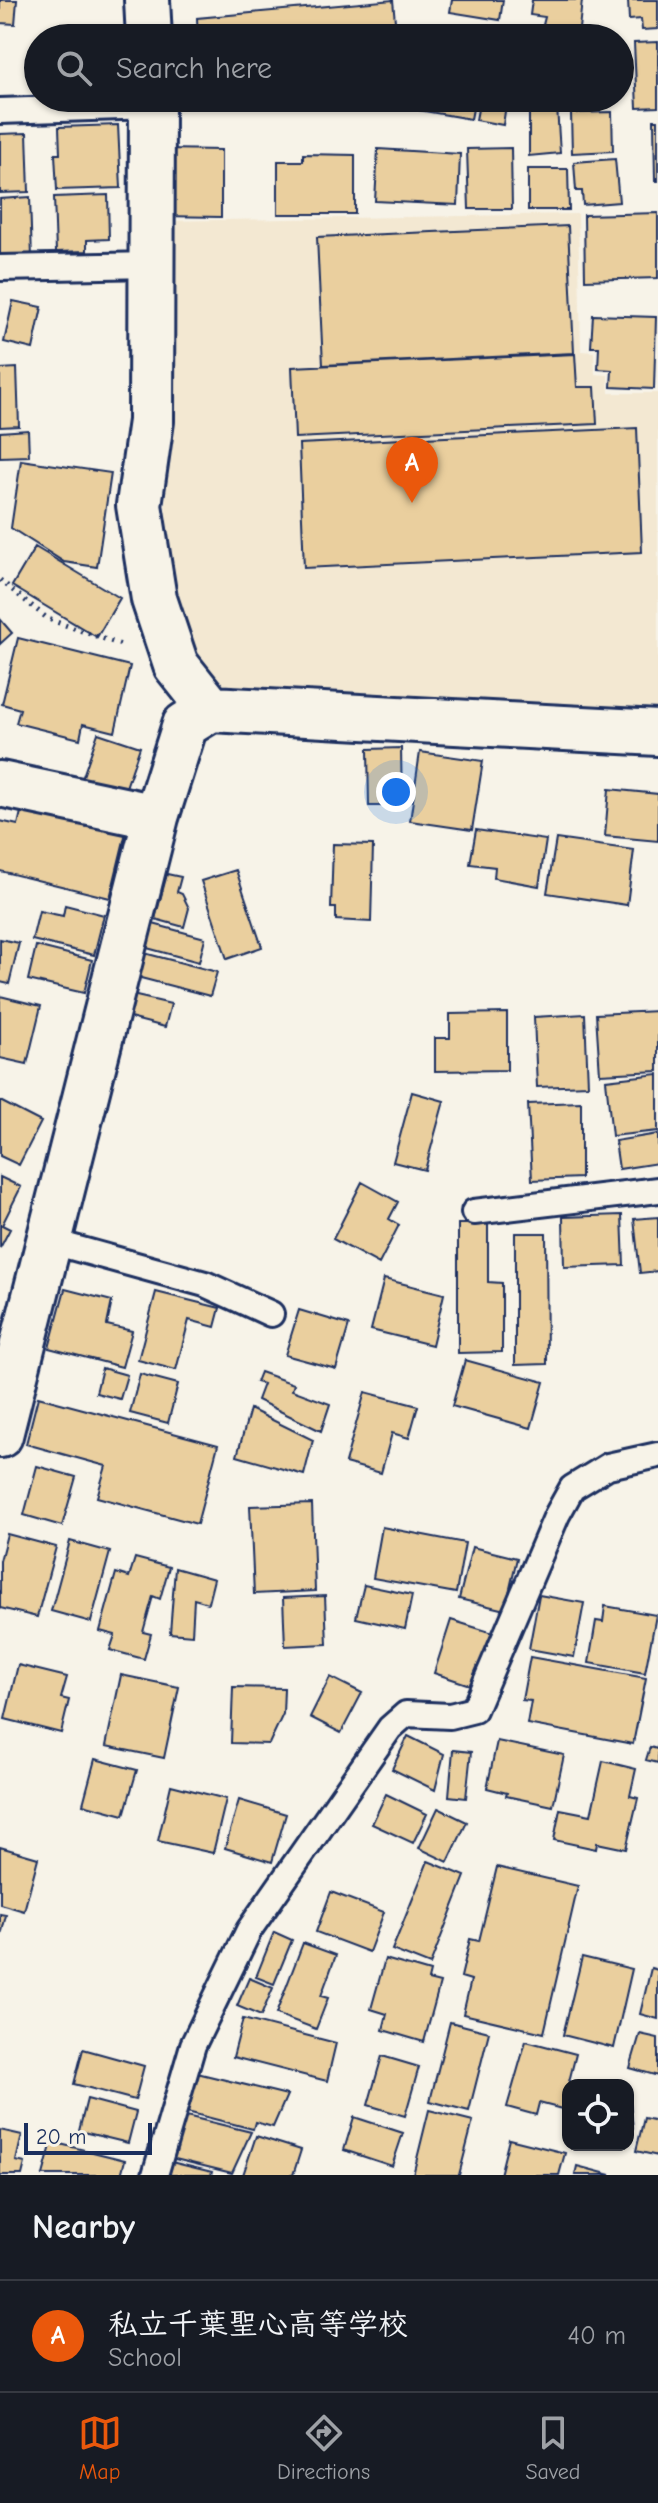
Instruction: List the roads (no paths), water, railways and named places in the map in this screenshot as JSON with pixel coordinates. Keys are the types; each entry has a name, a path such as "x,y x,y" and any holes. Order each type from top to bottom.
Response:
{"street":[{"path":"147,0 148,24"},
{"path":"152,112 151,421 139,505 154,599 176,665 211,709"},
{"path":"0,1435 156,817 185,725 211,709 658,733"},
{"path":"0,784 156,817"}],"lane":[{"path":"0,111 24,110"},
{"path":"0,268 153,265"},
{"path":"474,1212 658,1190"},
{"path":"49,1241 205,1284 271,1314"},
{"path":"155,2175 193,2045 249,1930 390,1728 406,1714 450,1716 474,1710 557,1515 572,1488 608,1466 658,1455"}],"place":[{"name":"私立千葉聖心高等学校","path":"412,503"}]}
